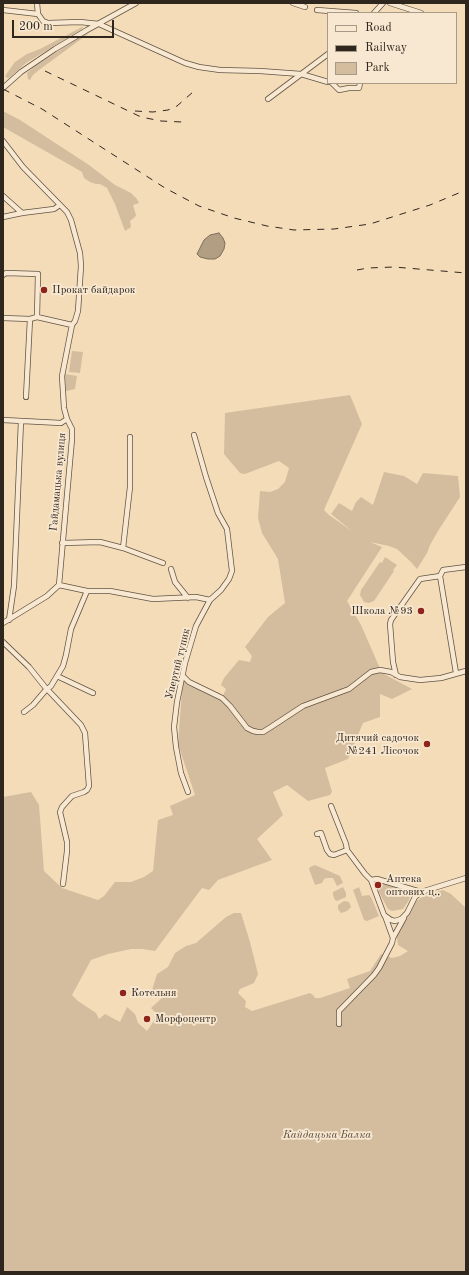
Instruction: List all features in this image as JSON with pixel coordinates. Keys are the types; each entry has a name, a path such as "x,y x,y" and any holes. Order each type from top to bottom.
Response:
{"street":[{"path":"37,3 38,14 43,21 48,23 80,22 99,24 199,68 301,74 327,82"},
{"path":"3,88 21,72 55,49 136,3"},
{"path":"294,3 305,7"},
{"path":"378,12 383,3"},
{"path":"390,3 418,12"},
{"path":"3,10 38,14"},
{"path":"317,10 343,12"},
{"path":"268,99 327,55"},
{"path":"333,84 339,90 359,85"},
{"name":"Гайдамацька вулиця","path":"3,141 23,167 67,212 71,220 82,266 78,311 72,325 62,376 64,408 72,429 72,439 59,585"},
{"path":"3,196 22,213"},
{"path":"3,217 50,210 60,205"},
{"path":"5,274 38,274 37,317"},
{"path":"3,318 30,319 37,317 72,325"},
{"path":"26,397 30,319"},
{"path":"3,420 61,423 67,419"},
{"path":"9,620 14,586 21,421"},
{"name":"Упертий тупик","path":"188,792 180,770 176,747 174,727 176,702 185,663 196,626 210,600 221,590 229,579 232,571 227,529 218,513 213,499 194,435"},
{"path":"123,548 130,487 130,437"},
{"name":"Гайдамацька вулиця","path":"62,543 100,542 123,548 163,563"},
{"path":"456,673 440,576 443,570 466,566"},
{"path":"171,568 175,582 188,598"},
{"path":"396,675 393,662 390,622 420,579 440,576"},
{"path":"3,623 47,596 59,585 87,591 116,592 153,599 196,597 210,600"},
{"path":"24,712 33,705 51,686 57,676 66,655 71,629 87,591"},
{"path":"3,642 81,725 84,733 89,786 87,790 72,796 62,807 60,812 67,842 63,884"},
{"path":"183,676 189,682 222,698 253,732 263,732 303,706 348,690 371,672 380,670 391,672 407,679 420,680 441,678 466,671"},
{"path":"57,676 93,693"},
{"path":"332,806 347,850 371,880 393,938"},
{"path":"317,834 321,833 330,854 334,855 347,850"},
{"path":"339,1024 339,1011 379,968 391,947 393,938 415,897 421,892 466,878"},
{"path":"371,880 377,880 421,892"},
{"path":"384,915 395,921 401,919 407,913"}],"green space":[{"path":"82,27 82,29 26,63 9,78 5,76 15,62 27,54 40,49"},
{"path":"88,32 88,34 39,70 30,80 28,79 27,73 35,66"},
{"path":"3,111 20,120 89,165 115,185 131,193 139,203 133,205 136,215 130,221 131,227 125,231 115,204 107,188 100,184 90,182 84,178 82,172 3,127"},
{"path":"72,351 83,352 80,373 69,372"},
{"path":"65,374 77,376 75,389 66,391"},
{"name":"Кайдацька Балка","path":"350,395 362,424 324,510 329,515 352,531 331,514 339,503 352,511 356,502 361,497 373,505 384,472 404,476 417,484 423,473 458,476 460,497 438,531 417,569 397,549 370,542 382,547 347,601 361,625 382,673 412,689 392,699 380,694 380,717 363,723 348,759 325,768 332,792 330,795 308,801 287,785 273,792 283,815 257,839 272,860 218,880 209,890 202,888 155,951 131,949 108,954 91,960 72,995 96,1013 99,1019 105,1014 120,1022 127,1007 135,1014 138,1023 147,1031 158,1015 151,1008 163,997 152,990 157,974 168,967 175,953 186,946 196,943 226,917 234,913 241,913 258,974 254,983 240,989 238,993 246,1001 245,1007 252,1011 310,993 315,998 320,998 350,988 347,979 370,971 381,954 392,958 400,956 408,951 398,945 397,937 404,919 415,902 422,897 443,890 451,894 466,908 466,1272 3,1272 3,797 31,792 39,805 44,871 62,888 98,900 104,896 115,882 131,882 144,877 153,871 158,820 173,815 170,806 195,795 178,744 182,682 185,681 188,685 207,693 223,696 226,689 221,685 224,678 239,660 250,662 252,656 245,647 268,617 285,603 278,559 262,533 258,518 260,491 270,492 278,489 285,482 289,468 279,461 245,474 240,473 224,454 225,413"},
{"path":"385,557 397,565 374,601 369,603 364,602 360,595 361,590"},
{"path":"315,865 340,876 343,883 337,886 333,878 327,878 324,879 322,883 315,885 309,869"},
{"path":"378,883 410,891 411,893 409,900 403,909 392,911 388,909 379,892 377,885"},
{"path":"343,887 346,897 337,901 335,900 333,892"},
{"path":"359,887 362,896 369,895 371,897 379,916 367,921 364,920 353,890"},
{"path":"344,901 349,902 351,907 347,911 341,913 338,909 338,905"}],"shaded area":[{"path":"219,233 225,243 224,249 220,256 215,259 200,257 197,254 204,240 210,235"}],"railway":[{"path":"45,71 141,117 161,121 182,122"},
{"path":"3,89 42,109 165,188 199,206 234,218 267,226 294,230 334,229 370,224 430,205 466,190"},
{"path":"135,111 153,112 168,110 177,106 193,92"},
{"path":"357,270 394,267 466,273"}],"place":[{"name":"Прокат байдарок","path":"44,290"},
{"name":"Школа №93","path":"421,611"},
{"name":"Дитячий садочок №241 Лісочок","path":"427,744"},
{"name":"Аптека оптових ц‥","path":"378,885"},
{"name":"Котельня","path":"123,993"},
{"name":"Морфоцентр","path":"147,1019"}]}
